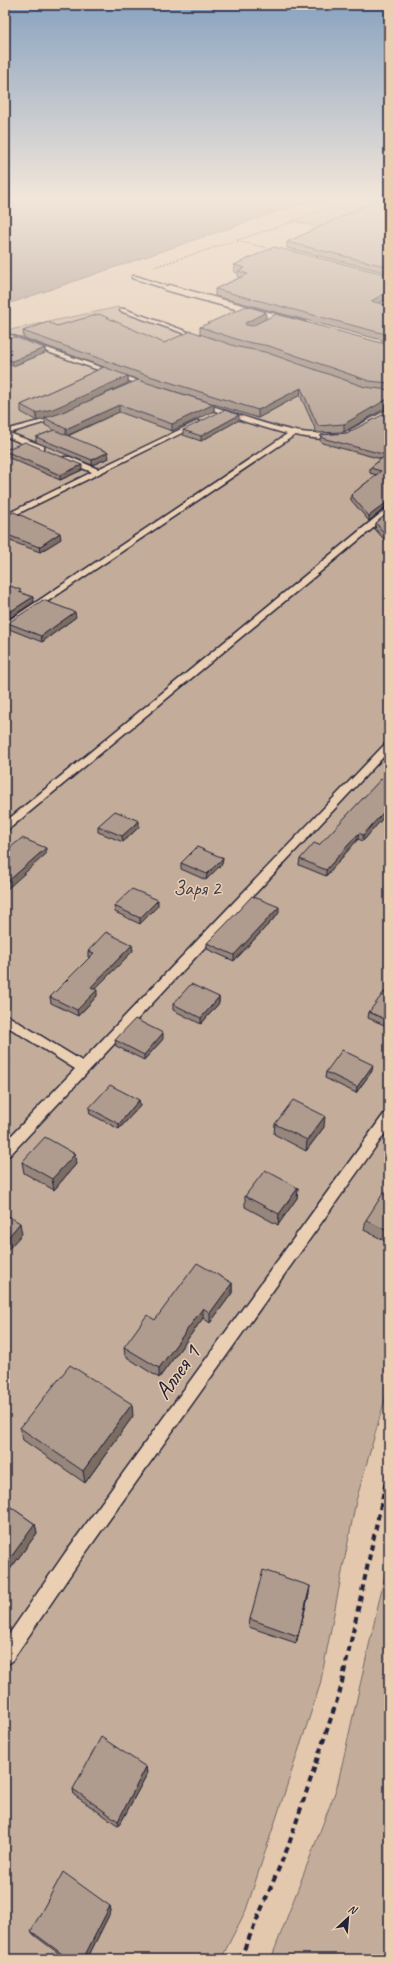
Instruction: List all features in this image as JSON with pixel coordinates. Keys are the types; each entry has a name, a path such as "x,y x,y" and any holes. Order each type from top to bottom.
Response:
{"street":[{"path":"170,288 314,328"}],"lane":[{"path":"122,310 210,341"},
{"path":"267,322 277,317"},
{"path":"8,336 152,387"},
{"path":"131,386 138,383"},
{"path":"188,399 294,433 318,437 339,436 346,434 387,413"},
{"path":"5,518 223,411"},
{"path":"5,433 56,419 69,413"},
{"path":"5,433 98,472"},
{"path":"5,627 294,433"},
{"path":"5,827 389,511"},
{"path":"5,1151 389,745"},
{"path":"5,1020 84,1068"},
{"name":"Аллея 1","path":"5,1656 70,1559 389,1118"}],"path":[{"path":"240,1959 288,1847 340,1691 389,1468"}],"green space":[{"name":"Заря 2","path":"119,307 242,350 389,391 389,1385 356,1501 320,1685 246,1910 221,1959 5,1959 5,331"},
{"path":"389,1557 389,1959 271,1959 337,1787"}],"shaded area":[{"path":"5,288 56,288 5,305"}],"building":[{"path":"218,288 389,288 389,291 371,301 389,306 389,335 215,289"},
{"path":"246,306 266,312 245,323 246,325 252,326 276,314 389,345 389,383 369,381 269,346 242,341 200,327"},
{"path":"99,314 164,343 191,331 238,347 265,352 365,387 389,390 389,398 344,424 318,426 301,388 258,410 140,373 23,331 48,322 57,326"},
{"path":"5,336 11,338 14,337 45,348 12,361 5,358"},
{"path":"104,367 128,376 53,409 36,413 21,405"},
{"path":"138,380 214,404 172,424 119,405 66,429 45,418 58,414"},
{"path":"224,410 239,415 201,436 183,430"},
{"path":"388,412 389,503 386,503 369,516 351,495 381,471 370,468 386,455 322,438 321,435 347,433"},
{"path":"54,430 108,452 92,460 36,437"},
{"path":"25,442 82,465 60,475 5,451"},
{"path":"14,512 60,533 39,547 5,534 5,516"},
{"path":"389,512 389,539 376,523"},
{"path":"5,584 21,590 19,592 33,597 5,615"},
{"path":"43,600 75,612 41,636 8,623"},
{"path":"381,779 389,782 389,806 363,835 359,833 326,870 300,859 314,843 319,845"},
{"path":"115,811 139,821 122,836 98,826"},
{"path":"22,838 46,848 5,884 5,852"},
{"path":"197,847 223,858 207,874 181,863"},
{"path":"132,889 158,900 140,918 114,906"},
{"path":"252,896 279,907 234,955 207,943 225,925"},
{"path":"106,932 132,945 91,987 97,990 77,1010 50,997 94,953 88,951"},
{"path":"191,984 219,997 201,1018 173,1004"},
{"path":"384,992 389,994 389,1021 369,1012"},
{"path":"135,1019 163,1033 144,1055 115,1040"},
{"path":"342,1050 373,1065 357,1087 326,1072"},
{"path":"5,1053 9,1055 5,1059"},
{"path":"110,1085 139,1100 119,1124 89,1108"},
{"path":"293,1100 325,1116 307,1140 275,1124"},
{"path":"45,1137 75,1154 52,1179 22,1162"},
{"path":"265,1170 298,1188 279,1214 245,1196"},
{"path":"384,1192 389,1195 389,1232 366,1220"},
{"path":"5,1214 20,1223 5,1241"},
{"path":"197,1263 232,1283 210,1313 203,1308 159,1368 124,1347 147,1315 155,1320"},
{"path":"70,1365 132,1404 83,1471 20,1428"},
{"path":"5,1503 35,1524 6,1564 5,1563"},
{"path":"263,1570 310,1586 298,1636 250,1619"},
{"path":"101,1737 146,1767 118,1821 73,1789"},
{"path":"63,1872 110,1906 83,1959 69,1959 31,1931"}]}
